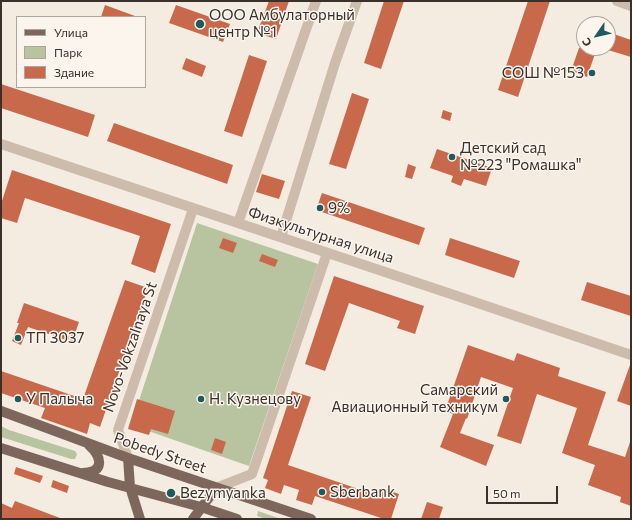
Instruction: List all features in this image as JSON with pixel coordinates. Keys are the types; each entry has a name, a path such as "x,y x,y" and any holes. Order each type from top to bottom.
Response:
{"main road":[{"name":"Pobedy Street","path":"1,411 128,458 311,519"},
{"path":"81,473 89,473 95,470 99,465 100,458 96,451 88,444"},
{"path":"1,448 108,482 201,507 237,519"},
{"name":"Novo-Vokzalnaya St","path":"128,458 130,487 140,519"},
{"path":"193,519 216,488"}],"street":[{"path":"238,223 316,1"},
{"path":"281,237 335,62 357,1"},
{"path":"617,1 631,6"},
{"name":"Физкультурная улица","path":"1,144 631,355"},
{"name":"Novo-Vokzalnaya St","path":"128,458 118,430 193,209"},
{"path":"216,488 252,474 327,253"}],"green space":[{"path":"197,223 318,264 249,466 131,425"},
{"path":"1,426 9,430 75,451 77,454 75,459 1,437"},
{"path":"258,511 281,519 266,519 257,516"}],"building":[{"path":"269,1 289,1 276,39 257,33"},
{"path":"384,1 404,1 381,69 364,63"},
{"path":"528,1 550,1 518,97 498,90"},
{"path":"105,5 135,16 101,16"},
{"name":"ООО Амбулаторный центр №1","path":"176,5 230,24 223,42 169,23"},
{"path":"616,35 631,40 631,57 616,52"},
{"path":"249,55 267,61 242,137 224,131"},
{"path":"576,56 594,56 587,77 571,71"},
{"path":"186,58 206,66 202,77 182,69"},
{"path":"1,84 95,115 88,137 1,108"},
{"path":"352,93 369,99 346,169 329,164"},
{"path":"443,110 452,113 450,121 441,118"},
{"path":"114,123 233,165 227,184 107,141"},
{"path":"437,149 492,168 486,186 464,179 461,186 451,182 453,176 430,168"},
{"path":"408,164 416,167 412,179 405,177"},
{"path":"12,170 171,224 155,273 131,264 140,236 25,198 17,223 1,218 1,204"},
{"path":"262,174 285,181 279,199 256,192"},
{"path":"322,193 425,228 419,245 316,210"},
{"path":"223,238 237,243 233,253 219,248"},
{"path":"450,238 520,261 514,278 445,255"},
{"path":"262,254 278,260 275,267 259,261"},
{"path":"334,276 424,306 415,334 397,328 400,321 349,303 325,371 305,364"},
{"path":"125,280 148,288 100,427 90,423 87,434 41,418 45,408 1,393 1,371 83,399"},
{"path":"587,282 631,296 631,316 581,300"},
{"path":"24,303 79,322 72,342 28,327 21,345 12,341 19,323 17,323"},
{"path":"468,345 514,361 517,353 560,368 558,376 606,392 588,445 625,457 630,442 631,443 631,506 620,502 621,497 588,485 595,465 562,453 577,408 537,394 521,444 497,436 513,388 481,377 467,419 466,418 460,433 494,445 486,466 440,447 453,414 445,411"},
{"path":"630,365 631,366 631,406 617,401"},
{"path":"292,391 311,397 288,465 379,496 381,488 399,494 391,519 384,519 315,496 312,505 296,500 299,490 284,485 281,494 265,488 268,480 263,478"},
{"path":"137,399 175,411 168,434 151,429 149,435 128,429"},
{"path":"215,438 226,442 222,454 211,450"},
{"path":"16,467 43,476 40,483 14,474"},
{"path":"53,480 69,486 67,493 51,487"},
{"path":"15,501 60,519 1,519 1,503 12,508"},
{"path":"427,502 443,507 439,519 421,519"}],"place":[{"name":"ООО Амбулаторный центр №1","path":"200,24"},
{"name":"СОШ №153","path":"592,73"},
{"name":"Детский сад №223 \"Ромашка\"","path":"452,157"},
{"name":"9%","path":"320,208"},
{"name":"ТП 3037","path":"18,338"},
{"name":"У Палыча","path":"18,399"},
{"name":"Н. Кузнецову","path":"201,399"},
{"name":"Самарский Авиационный техникум","path":"506,399"},
{"name":"Sberbank","path":"322,492"},
{"name":"Bezymyanka","path":"171,493"}]}
